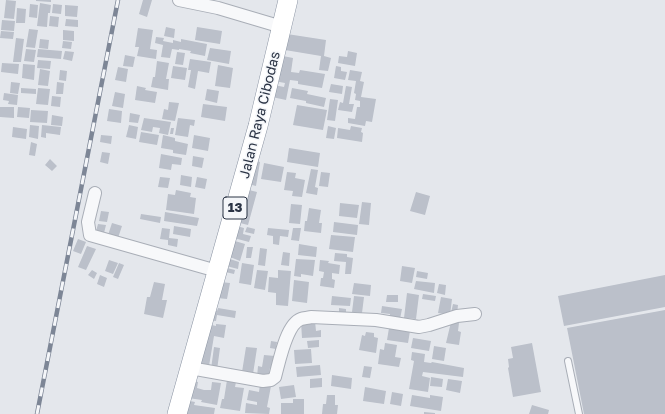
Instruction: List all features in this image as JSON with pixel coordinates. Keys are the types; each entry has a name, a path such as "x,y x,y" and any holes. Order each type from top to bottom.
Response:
{"highway":[{"name":"Jalan Raya Cibodas","path":"177,414 258,126 288,0"}],"street":[{"path":"179,0 218,8 282,27"},
{"path":"95,193 88,222 90,235 217,271"},
{"path":"190,368 263,381 272,380 275,377 288,333 294,324 300,319 311,317 376,320 419,327 458,316 475,314"}],"lane":[{"path":"568,361 579,414"}],"building":[{"path":"6,0 16,1 14,19 4,18"},
{"path":"51,0 51,2 36,1"},
{"path":"143,0 152,0 147,17 139,14"},
{"path":"40,3 51,5 50,13 48,13 47,27 37,26"},
{"path":"30,4 38,5 37,18 29,17"},
{"path":"53,4 62,5 61,14 52,13"},
{"path":"65,5 78,6 77,17 65,16"},
{"path":"17,8 26,9 25,23 16,23"},
{"path":"50,16 59,17 58,27 49,26"},
{"path":"66,19 78,20 78,27 65,26"},
{"path":"2,20 15,21 14,31 1,30"},
{"path":"166,27 175,29 174,38 164,36"},
{"path":"197,27 222,31 220,44 195,40"},
{"path":"138,28 153,30 150,49 157,50 156,59 137,56 139,47 135,47"},
{"path":"29,29 38,30 35,48 26,47"},
{"path":"63,30 74,31 74,41 63,40"},
{"path":"1,31 14,32 13,39 0,38"},
{"path":"287,34 326,40 324,56 331,58 328,71 319,70 321,56 285,50"},
{"path":"156,37 164,38 163,41 173,43 173,40 181,42 181,39 207,44 205,56 190,53 191,51 172,49 170,58 161,57 163,45 155,43"},
{"path":"16,38 24,39 21,62 13,62"},
{"path":"40,39 49,40 48,49 39,48"},
{"path":"63,41 72,42 71,49 62,48"},
{"path":"210,48 231,51 229,64 207,60"},
{"path":"26,49 36,50 34,62 24,61"},
{"path":"38,49 62,51 61,59 37,57"},
{"path":"65,51 74,52 72,61 63,59"},
{"path":"348,51 357,53 355,66 338,63 339,56 347,57"},
{"path":"177,52 185,53 183,65 175,64"},
{"path":"125,55 135,57 133,67 123,66"},
{"path":"278,55 293,58 291,72 299,73 300,70 325,74 322,88 298,84 298,81 290,80 286,100 272,97 274,85 284,87 285,83 274,81"},
{"path":"190,59 211,62 209,73 198,71 195,89 188,87 191,70 188,70"},
{"path":"38,60 51,61 50,69 37,68"},
{"path":"157,61 169,63 166,79 169,79 168,90 151,87 153,77 155,77"},
{"path":"2,63 19,64 18,74 1,72"},
{"path":"23,64 35,65 34,80 22,78"},
{"path":"218,65 233,68 230,88 215,86"},
{"path":"173,66 187,68 185,80 171,78"},
{"path":"336,66 341,67 341,71 347,72 345,80 334,78"},
{"path":"118,67 128,69 126,82 115,80"},
{"path":"40,69 50,71 48,86 38,85"},
{"path":"60,70 67,71 66,81 59,80"},
{"path":"350,70 362,72 360,81 364,82 361,97 376,99 372,122 366,121 365,126 348,123 348,118 355,119 357,107 360,107 360,101 355,100 356,94 354,93 356,81 348,80"},
{"path":"11,82 20,83 18,94 10,93"},
{"path":"57,82 64,83 63,94 56,94"},
{"path":"331,84 343,86 342,94 329,92"},
{"path":"137,86 146,88 145,90 157,92 155,103 135,100"},
{"path":"346,86 352,87 349,104 354,104 352,112 338,110 340,102 343,103"},
{"path":"21,88 36,89 36,94 21,93"},
{"path":"38,88 50,89 48,105 36,104"},
{"path":"292,88 308,91 307,94 326,98 324,107 290,98"},
{"path":"207,89 219,91 217,103 205,100"},
{"path":"115,92 125,94 123,108 112,106"},
{"path":"4,93 18,95 17,105 8,104 9,101 3,100"},
{"path":"52,96 61,97 60,107 51,106"},
{"path":"330,99 338,100 335,121 327,120"},
{"path":"169,102 179,103 175,121 162,119 164,109 168,110"},
{"path":"203,104 227,107 225,121 201,117"},
{"path":"297,105 327,110 323,130 293,125"},
{"path":"0,107 14,107 14,118 0,117"},
{"path":"18,107 30,108 29,118 17,117"},
{"path":"109,109 122,111 121,123 107,121"},
{"path":"31,110 48,111 47,123 30,122"},
{"path":"130,113 140,115 138,123 129,122"},
{"path":"52,115 63,117 62,126 51,125"},
{"path":"144,118 171,122 168,135 159,133 160,128 153,127 152,132 141,130"},
{"path":"178,118 195,120 194,126 190,125 188,137 175,135"},
{"path":"30,125 39,126 38,139 29,137"},
{"path":"42,125 61,127 60,135 46,133 46,138 41,137"},
{"path":"129,125 138,127 136,139 126,137"},
{"path":"328,126 336,128 334,139 326,138"},
{"path":"351,126 362,128 362,142 337,138 338,128 350,130"},
{"path":"13,127 27,129 26,139 12,137"},
{"path":"171,128 174,128 173,134 170,134"},
{"path":"141,132 159,135 157,145 139,142"},
{"path":"101,135 112,136 111,144 100,142"},
{"path":"163,135 175,138 175,141 188,144 186,155 173,153 173,150 161,148"},
{"path":"194,135 210,138 208,151 192,148"},
{"path":"31,142 37,144 35,156 29,155"},
{"path":"289,148 320,153 318,167 287,162"},
{"path":"102,152 110,153 108,164 100,162"},
{"path":"161,154 182,158 181,165 172,164 171,170 159,168"},
{"path":"193,156 204,158 202,168 192,166"},
{"path":"50,159 57,166 52,171 45,165"},
{"path":"252,160 260,162 256,186 248,184"},
{"path":"264,163 284,167 281,182 261,179"},
{"path":"311,169 318,170 315,187 318,188 317,195 306,193"},
{"path":"287,172 296,173 295,178 305,180 302,197 292,196 293,191 284,190"},
{"path":"321,172 330,173 328,187 319,186"},
{"path":"181,175 192,177 191,187 180,185"},
{"path":"160,177 170,178 168,188 158,187"},
{"path":"197,177 207,179 205,189 195,187"},
{"path":"245,189 257,192 248,225 236,222"},
{"path":"176,190 191,193 190,197 196,198 194,214 166,210 168,194 175,195"},
{"path":"416,192 430,196 425,215 410,211"},
{"path":"362,202 371,203 369,225 359,224"},
{"path":"340,203 359,205 357,218 339,216"},
{"path":"291,204 302,205 300,224 289,223"},
{"path":"309,208 321,210 319,223 322,223 321,233 304,231"},
{"path":"101,211 109,212 107,222 99,221"},
{"path":"165,212 199,218 197,226 164,221"},
{"path":"141,214 161,217 160,223 140,219"},
{"path":"334,222 358,225 357,235 333,232"},
{"path":"112,223 122,226 117,241 107,238"},
{"path":"98,224 106,225 103,237 95,235"},
{"path":"233,225 244,228 243,234 251,236 249,242 230,237"},
{"path":"174,226 191,229 190,237 173,234"},
{"path":"247,227 255,229 254,234 245,232"},
{"path":"162,228 170,229 169,238 178,239 177,247 168,245 168,240 160,239"},
{"path":"268,228 289,230 288,237 280,236 279,245 273,244 273,236 267,235"},
{"path":"293,228 301,228 299,241 291,240"},
{"path":"331,235 355,237 353,252 329,249"},
{"path":"78,239 86,242 81,254 73,251"},
{"path":"235,241 245,244 240,261 230,257"},
{"path":"299,244 317,247 316,257 298,255"},
{"path":"87,246 96,249 86,270 78,267"},
{"path":"247,247 253,247 251,258 246,258"},
{"path":"260,248 267,249 265,266 258,265"},
{"path":"283,252 290,253 289,266 281,265"},
{"path":"335,253 347,254 347,257 353,258 351,274 345,274 346,262 334,261"},
{"path":"224,257 239,262 238,269 222,265"},
{"path":"296,259 315,260 313,276 301,274 301,277 294,276"},
{"path":"109,260 118,263 113,274 105,271"},
{"path":"320,260 329,261 328,263 340,265 339,274 332,273 332,279 335,280 334,288 320,286 321,278 323,278 324,272 319,271"},
{"path":"119,263 124,265 118,279 113,277"},
{"path":"242,263 254,265 251,285 239,283"},
{"path":"402,266 415,268 412,283 400,281"},
{"path":"223,267 235,270 234,274 221,271"},
{"path":"92,270 97,273 94,279 88,275"},
{"path":"257,270 268,271 265,290 254,288"},
{"path":"278,270 291,271 288,306 276,305 276,293 268,292 269,277 278,278"},
{"path":"417,271 428,273 427,279 416,277"},
{"path":"100,275 107,278 104,287 97,284"},
{"path":"665,275 665,307 564,326 558,296"},
{"path":"294,280 309,282 307,303 292,301"},
{"path":"416,281 435,283 434,293 414,289"},
{"path":"154,282 165,284 162,300 167,300 163,318 144,314 147,297 150,297"},
{"path":"220,282 230,283 227,299 217,298"},
{"path":"354,283 371,285 370,296 352,294"},
{"path":"439,284 446,285 445,295 437,293"},
{"path":"407,293 419,295 416,319 404,318"},
{"path":"423,294 436,296 435,301 422,299"},
{"path":"387,295 398,295 398,302 386,302"},
{"path":"332,296 351,298 350,306 331,305"},
{"path":"354,296 364,297 362,313 352,312"},
{"path":"441,297 452,299 450,315 438,313"},
{"path":"453,304 458,305 457,314 451,313"},
{"path":"382,306 402,309 400,319 390,317 390,314 381,313"},
{"path":"218,308 236,311 235,318 217,315 216,321 208,320 209,309 217,311"},
{"path":"339,308 346,309 346,313 339,312"},
{"path":"665,310 665,414 584,414 567,328"},
{"path":"315,321 316,331 321,330 321,337 302,338 301,322"},
{"path":"451,322 459,323 458,331 461,332 459,345 446,343"},
{"path":"207,324 216,326 216,324 226,325 224,338 214,336 209,366 201,365"},
{"path":"389,328 410,331 408,343 387,340"},
{"path":"366,332 374,333 374,337 378,338 376,353 359,350 362,335 365,336"},
{"path":"413,338 431,341 429,351 411,348"},
{"path":"319,340 319,347 308,348 307,341"},
{"path":"271,341 277,342 276,349 270,348"},
{"path":"385,343 397,345 395,357 401,358 399,367 378,364 380,349 384,350"},
{"path":"532,343 541,392 513,397 508,368 508,359 513,358 511,347"},
{"path":"434,346 446,348 444,361 432,359"},
{"path":"214,347 220,348 217,370 211,369"},
{"path":"246,347 257,348 253,374 242,372"},
{"path":"311,349 312,363 295,364 294,350"},
{"path":"412,352 425,354 424,362 464,368 463,377 423,372 422,376 430,378 428,392 409,389 414,361 411,360"},
{"path":"264,355 275,356 273,368 270,368 268,378 257,377 258,366 262,367"},
{"path":"320,365 321,375 297,377 296,367"},
{"path":"364,366 372,367 370,378 362,377"},
{"path":"332,375 352,378 351,389 331,386"},
{"path":"431,377 443,379 442,387 430,386"},
{"path":"322,378 322,387 310,388 310,379"},
{"path":"448,379 462,381 460,393 446,390"},
{"path":"227,380 236,382 235,387 244,388 240,411 220,408 222,399 224,399"},
{"path":"191,381 198,382 197,388 204,390 211,390 212,382 221,383 217,405 201,402 202,400 188,398"},
{"path":"260,384 271,386 267,407 270,408 269,414 245,413 246,403 257,405 257,402 247,400 249,390 259,392"},
{"path":"294,385 296,397 281,399 279,387"},
{"path":"365,387 386,391 384,404 363,401"},
{"path":"392,392 403,394 401,406 390,404"},
{"path":"327,395 335,395 335,405 338,405 337,414 322,414 323,404 326,404"},
{"path":"412,395 430,398 430,395 443,397 441,411 410,406"},
{"path":"293,399 304,399 304,414 281,414 281,403 293,403"},
{"path":"185,400 195,402 194,405 215,408 214,414 183,414"},
{"path":"532,405 549,410 548,414 529,414"},
{"path":"424,412 435,413 435,414 424,414"}],"railway":[{"path":"37,414 118,0"}]}
